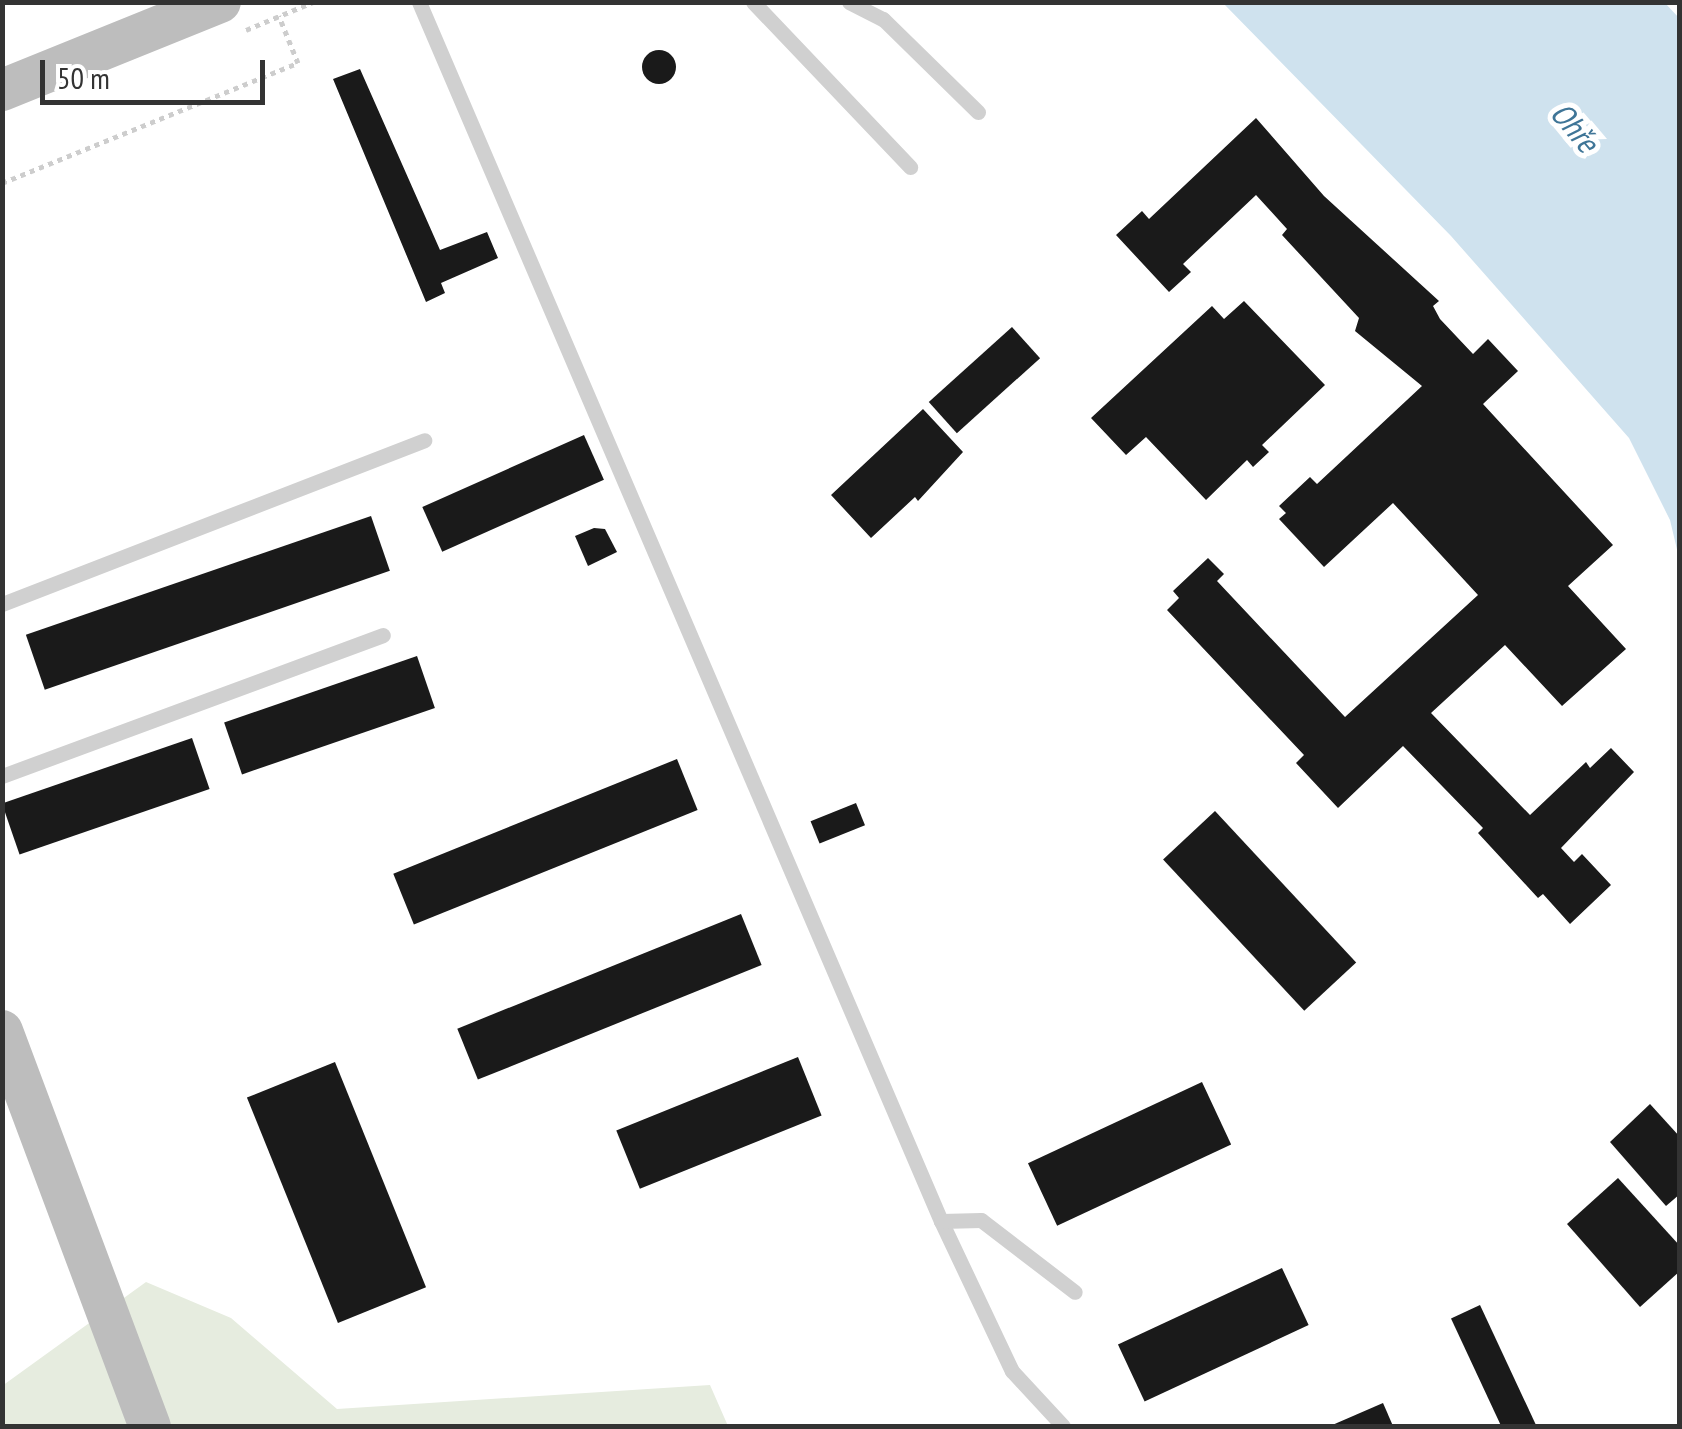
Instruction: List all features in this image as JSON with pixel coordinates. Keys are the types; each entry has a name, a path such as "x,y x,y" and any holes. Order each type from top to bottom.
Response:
{"street":[{"path":"2,90 220,2"},
{"path":"2,1031 150,1426"}],"lane":[{"path":"419,2 941,1221 1012,1371 1063,1426"},
{"path":"753,2 910,166"},
{"path":"849,2 883,19 978,112"},
{"path":"2,604 424,440"},
{"path":"2,776 382,635"},
{"path":"941,1221 980,1220 1076,1292"}],"path":[{"path":"2,182 298,63 279,16"}],"shaded area":[{"path":"146,1282 231,1318 337,1409 710,1385 728,1426 3,1426 2,1386"}],"water":[{"name":"Ohře","path":"1223,3 1665,3 1680,19 1679,558 1670,520 1629,438 1451,236"}],"building":[{"path":"659,50 671,55 676,67 671,79 659,84 647,79 642,67 647,55"},
{"path":"360,69 440,250 487,232 498,258 441,283 445,293 426,302 333,79"},
{"path":"1256,118 1324,196 1439,301 1433,306 1440,319 1473,354 1488,339 1518,371 1483,404 1613,545 1568,586 1626,649 1562,706 1505,645 1431,713 1530,815 1586,762 1590,768 1611,748 1634,772 1561,848 1574,862 1582,854 1611,885 1570,924 1543,894 1538,898 1478,833 1483,828 1403,746 1338,808 1296,763 1304,755 1167,610 1179,598 1173,591 1208,558 1224,574 1217,581 1345,717 1478,595 1393,503 1324,567 1279,519 1286,513 1279,506 1310,477 1317,484 1422,386 1355,331 1359,318 1282,235 1287,229 1256,195 1183,264 1191,272 1169,292 1116,235 1142,211 1149,219"},
{"path":"1244,301 1325,385 1262,445 1269,452 1253,467 1247,460 1206,500 1146,437 1126,455 1091,418 1212,306 1224,319"},
{"path":"1012,327 1040,358 957,433 929,402"},
{"path":"923,409 963,452 918,501 915,497 871,538 831,495"},
{"path":"584,435 604,480 442,552 422,507"},
{"path":"371,516 390,571 45,690 26,635"},
{"path":"594,528 605,529 617,552 588,566 575,536"},
{"path":"417,656 435,708 242,774 224,722"},
{"path":"192,738 210,789 20,854 2,803"},
{"path":"677,759 698,810 414,925 393,874"},
{"path":"856,803 865,825 820,844 811,821"},
{"path":"1215,811 1356,962 1304,1011 1163,859"},
{"path":"741,914 762,965 478,1080 457,1029"},
{"path":"798,1057 822,1115 640,1189 616,1130"},
{"path":"335,1062 426,1287 338,1323 247,1098"},
{"path":"1202,1082 1231,1145 1057,1226 1028,1163"},
{"path":"1650,1104 1680,1137 1680,1194 1666,1206 1610,1142"},
{"path":"1618,1178 1680,1246 1680,1271 1640,1307 1567,1224"},
{"path":"1282,1268 1309,1325 1145,1402 1118,1344"},
{"path":"1480,1305 1536,1426 1501,1426 1451,1319"},
{"path":"1383,1403 1393,1426 1330,1426"}]}
